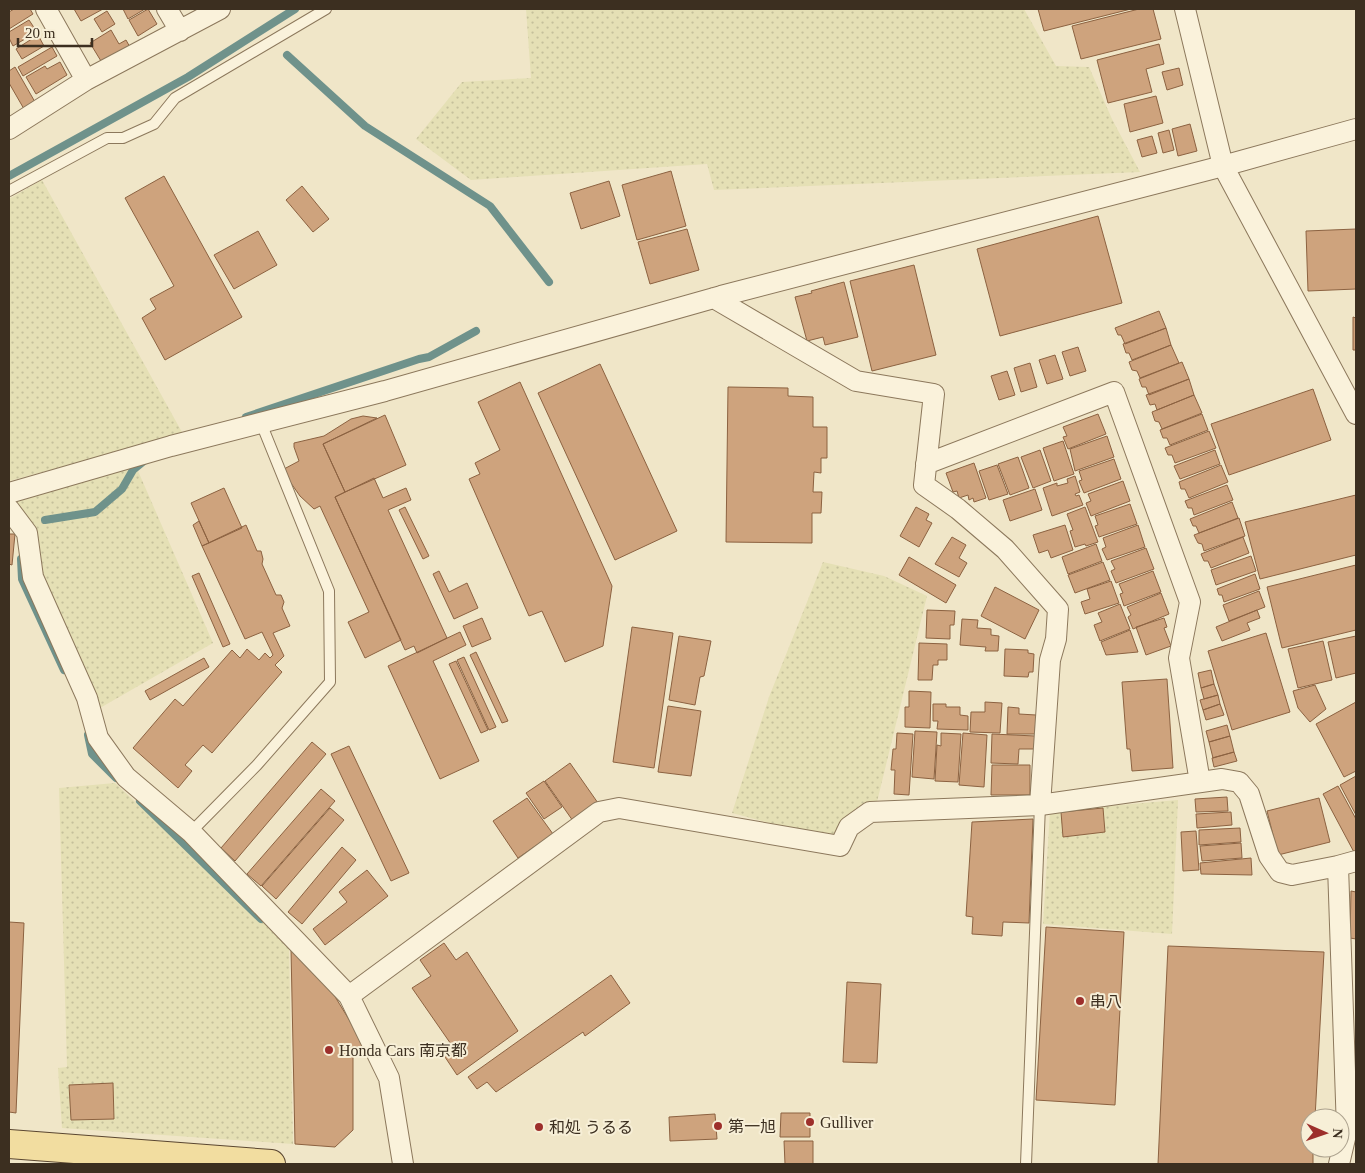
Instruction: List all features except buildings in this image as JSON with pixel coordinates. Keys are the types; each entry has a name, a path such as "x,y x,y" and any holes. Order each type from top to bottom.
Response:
{"main road":[{"path":"9,1144 271,1164"}],"street":[{"path":"46,9 86,80"},
{"path":"168,9 180,31"},
{"path":"9,129 86,80 220,9"},
{"path":"1186,9 1222,166 1356,414"},
{"path":"9,493 172,446 385,391 714,298 1222,166 1356,129"},
{"path":"714,298 856,381 934,394 924,485 958,509 1005,549 1058,609 1056,639 1050,660 1040,805"},
{"path":"926,464 1114,392 1190,602 1179,658 1200,782"},
{"path":"9,509 27,533 33,577 87,698 98,738 126,778 191,832 349,996 389,1078 404,1164"},
{"path":"349,996 599,812 619,808 840,846 849,827 870,812 1040,805 1222,779 1239,782 1249,794 1269,856 1280,872 1292,875 1347,864 1348,1130 1339,1164"}],"lane":[{"path":"9,191 107,138 124,138 154,124 175,98 326,9"},
{"path":"191,832 257,765 330,682 329,591 261,423"},
{"path":"1026,1164 1040,805"}],"shaded area":[{"path":"526,9 1024,9 1056,66 1089,67 1112,119 1140,172 714,190 707,164 471,180 416,139 462,82 531,78"},
{"path":"42,180 183,434 9,481 9,199"},
{"path":"135,464 213,643 100,708 39,580 13,503 15,497"},
{"path":"823,562 884,576 927,596 877,802 838,836 826,838 732,813 769,697"},
{"path":"115,783 289,946 293,1144 62,1128 58,1068 67,1067 59,788"},
{"path":"1178,800 1172,934 1043,924 1050,811"}],"waterway":[{"path":"9,176 188,77 295,9"},
{"path":"287,55 365,126 490,206 549,282"},
{"path":"246,417 429,357 476,331"},
{"path":"45,520 95,512 122,489 133,470 144,461"},
{"path":"21,559 22,579 64,670"},
{"path":"88,735 92,754 116,778"},
{"path":"140,801 261,919"}],"place":[{"name":"串八","path":"1080,1001"},
{"name":"Honda Cars 南京都","path":"329,1050"},
{"name":"Gulliver","path":"810,1122"},
{"name":"第一旭","path":"718,1126"},
{"name":"和処 うるる","path":"539,1127"}]}
